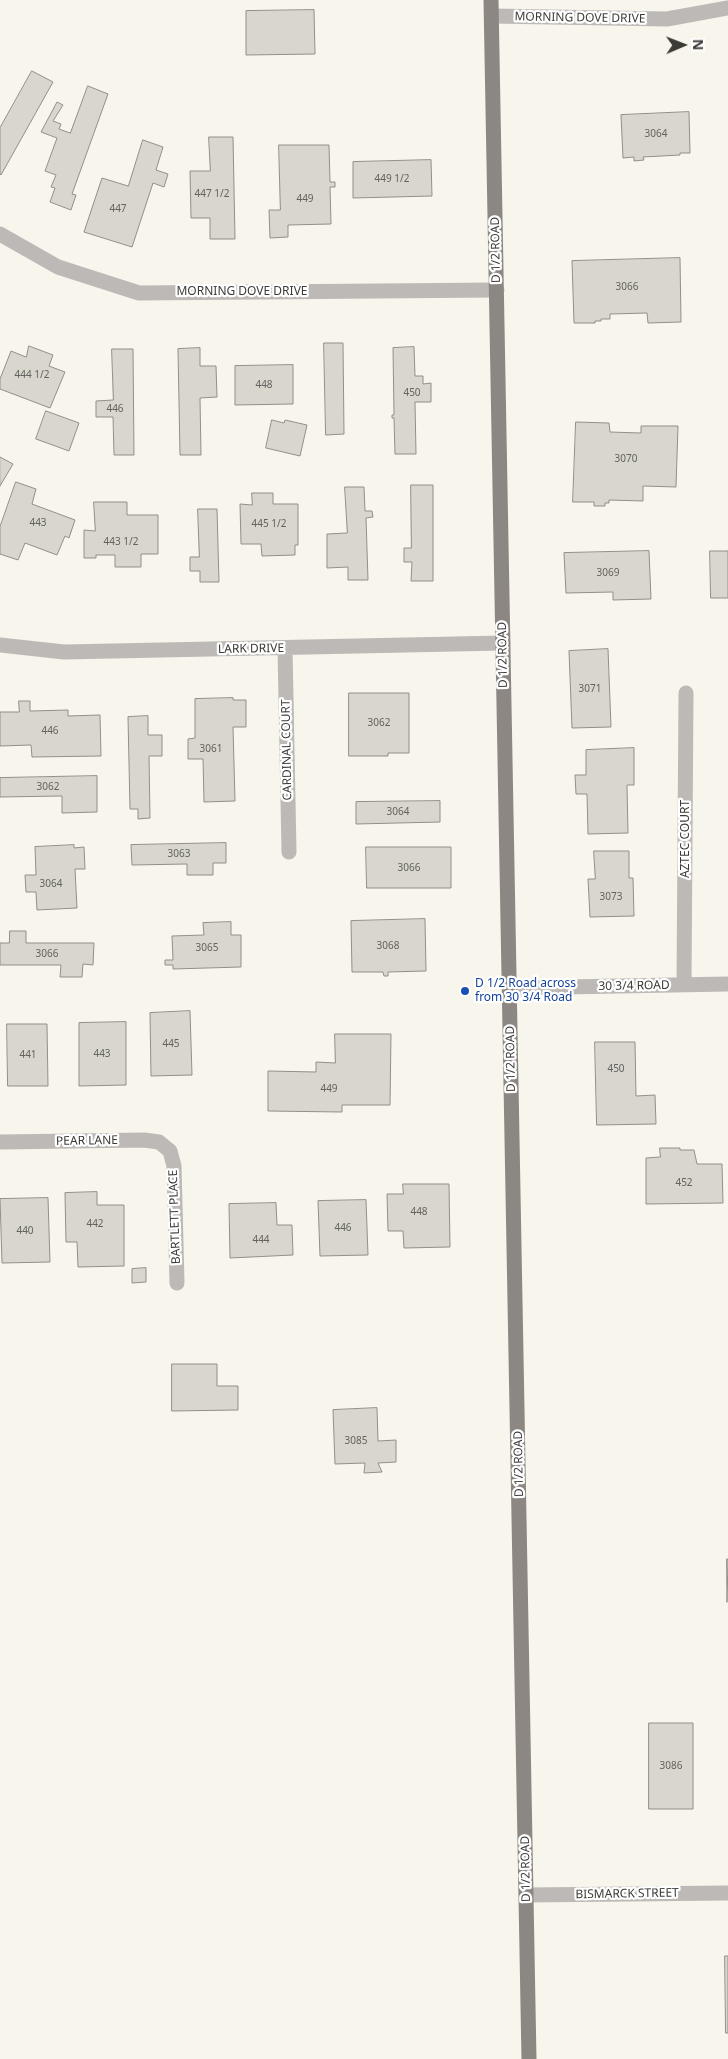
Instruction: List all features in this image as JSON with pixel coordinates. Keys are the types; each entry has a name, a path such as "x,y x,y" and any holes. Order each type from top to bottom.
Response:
{"main road":[{"name":"D 1/2 ROAD","path":"492,0 529,2059"}],"street":[{"name":"MORNING DOVE DRIVE","path":"492,16 667,19 728,8"},
{"name":"MORNING DOVE DRIVE","path":"0,234 58,267 139,293 496,290"},
{"name":"LARK DRIVE","path":"0,645 64,652 503,643"},
{"name":"CARDINAL COURT","path":"285,648 289,852"},
{"name":"AZTEC COURT","path":"684,985 686,693"},
{"name":"30 3/4 ROAD","path":"510,988 728,984"},
{"name":"PEAR LANE","path":"0,1142 144,1140 159,1142 170,1151"},
{"name":"BARTLETT PLACE","path":"170,1151 176,1183 177,1283"},
{"name":"BISMARCK STREET","path":"526,1895 728,1893"}],"building":[{"path":"314,10 315,54 246,55 246,11"},
{"path":"32,71 53,82 1,175 0,128"},
{"path":"88,86 108,94 72,194 76,195 71,210 50,202 55,188 51,187 56,175 45,171 57,138 41,132 57,102 63,105 53,121 61,124 59,129 70,133"},
{"path":"689,112 690,153 643,157 644,160 634,161 634,157 623,158 621,115"},
{"path":"209,137 233,137 235,239 210,239 210,218 191,218 190,171 210,171"},
{"path":"143,140 163,147 156,170 168,174 164,187 153,183 132,247 84,232 102,178 128,186"},
{"path":"279,145 329,145 330,182 335,182 335,187 330,187 331,224 288,225 288,237 270,238 269,210 280,210"},
{"path":"431,160 432,196 353,198 353,162"},
{"path":"680,258 681,322 648,323 647,313 610,314 610,319 601,319 601,321 595,321 595,323 574,323 572,261"},
{"path":"324,343 343,343 344,434 326,435"},
{"path":"29,346 53,355 49,366 65,372 50,408 0,389 0,379 11,351 26,357"},
{"path":"414,347 415,376 423,376 423,384 431,383 431,402 415,402 416,454 395,454 394,418 392,418 392,415 394,415 393,348"},
{"path":"200,348 200,366 216,366 217,397 200,398 201,455 180,455 178,349"},
{"path":"112,349 133,349 134,455 114,455 113,417 96,417 96,401 113,400"},
{"path":"293,365 293,404 235,405 235,366"},
{"path":"46,411 79,423 69,451 36,439"},
{"path":"272,420 284,423 285,420 307,425 300,456 266,448"},
{"path":"576,422 609,423 610,432 641,433 641,426 678,426 676,487 643,486 643,501 609,500 609,503 605,503 605,506 594,506 594,502 573,502"},
{"path":"0,457 13,464 0,486"},
{"path":"16,482 36,489 32,504 75,520 69,538 65,536 57,555 25,543 18,560 0,554 0,527"},
{"path":"411,485 433,485 433,581 411,581 412,562 404,562 404,548 411,548"},
{"path":"345,487 364,487 365,511 372,511 373,517 366,518 368,580 348,580 348,567 327,568 327,534 347,533"},
{"path":"252,493 273,493 273,504 298,504 298,545 295,545 295,555 262,556 261,544 241,544 240,504 252,505"},
{"path":"94,502 127,502 127,515 158,515 158,554 141,554 141,567 115,567 115,555 96,555 96,558 84,558 84,530 95,531"},
{"path":"198,509 217,509 219,582 200,582 200,571 190,571 190,557 199,557"},
{"path":"649,551 651,599 613,600 613,592 566,593 564,553"},
{"path":"710,551 728,551 728,598 711,598"},
{"path":"608,649 611,727 572,728 569,651"},
{"path":"349,693 409,693 409,753 388,753 388,756 349,756"},
{"path":"233,698 233,700 246,700 246,727 233,727 235,801 204,802 203,759 188,759 188,739 195,738 195,699"},
{"path":"19,701 30,701 30,711 68,710 68,716 100,715 101,756 32,757 31,745 0,746 0,712 19,712"},
{"path":"148,716 148,735 162,735 162,756 149,756 150,818 138,819 138,809 130,809 128,717"},
{"path":"634,748 634,785 627,785 628,833 588,834 587,794 576,794 575,775 586,775 586,750"},
{"path":"97,776 97,812 62,813 62,796 0,797 0,778"},
{"path":"440,801 440,822 356,824 356,802"},
{"path":"226,843 226,863 213,863 213,875 187,875 187,864 132,865 131,845"},
{"path":"74,845 74,848 84,847 85,869 75,869 77,908 37,910 36,892 26,892 25,875 36,875 35,847"},
{"path":"366,847 451,847 451,888 367,888"},
{"path":"594,851 629,851 629,878 633,878 634,916 590,917 588,879 595,879"},
{"path":"425,919 426,971 388,972 388,976 384,976 383,972 352,972 351,921"},
{"path":"231,922 231,935 241,935 241,967 173,969 173,965 165,965 165,960 173,960 172,936 204,935 203,923"},
{"path":"10,931 26,931 26,943 94,943 93,965 83,964 82,977 60,977 61,965 0,965 0,943 9,943"},
{"path":"190,1011 192,1075 151,1076 150,1013"},
{"path":"126,1022 126,1085 79,1086 79,1023"},
{"path":"7,1024 47,1024 48,1086 8,1086"},
{"path":"335,1034 391,1034 390,1105 342,1105 342,1112 268,1111 268,1071 316,1072 316,1062 335,1063"},
{"path":"595,1042 635,1042 636,1096 655,1095 656,1124 597,1125"},
{"path":"660,1148 694,1150 697,1164 722,1164 723,1203 646,1204 646,1158 660,1157"},
{"path":"403,1184 449,1184 450,1247 404,1248 403,1231 388,1231 387,1194 403,1194"},
{"path":"97,1192 97,1205 124,1205 124,1266 78,1267 77,1242 66,1242 65,1193"},
{"path":"48,1198 50,1262 2,1263 0,1199"},
{"path":"366,1200 368,1255 320,1256 318,1201"},
{"path":"276,1203 277,1225 292,1225 293,1255 230,1258 229,1204"},
{"path":"146,1268 146,1282 132,1283 132,1269"},
{"path":"172,1364 217,1364 217,1386 238,1386 238,1410 172,1411"},
{"path":"377,1408 378,1441 396,1440 396,1462 378,1463 382,1472 364,1473 365,1463 335,1464 333,1410"},
{"path":"727,1559 728,1559 727,1602"},
{"path":"649,1723 693,1723 693,1809 649,1809"},
{"path":"725,1956 728,1956 728,2033 726,2033"}],"place":[{"name":"D 1/2 Road across from 30 3/4 Road","path":"465,991"}]}
